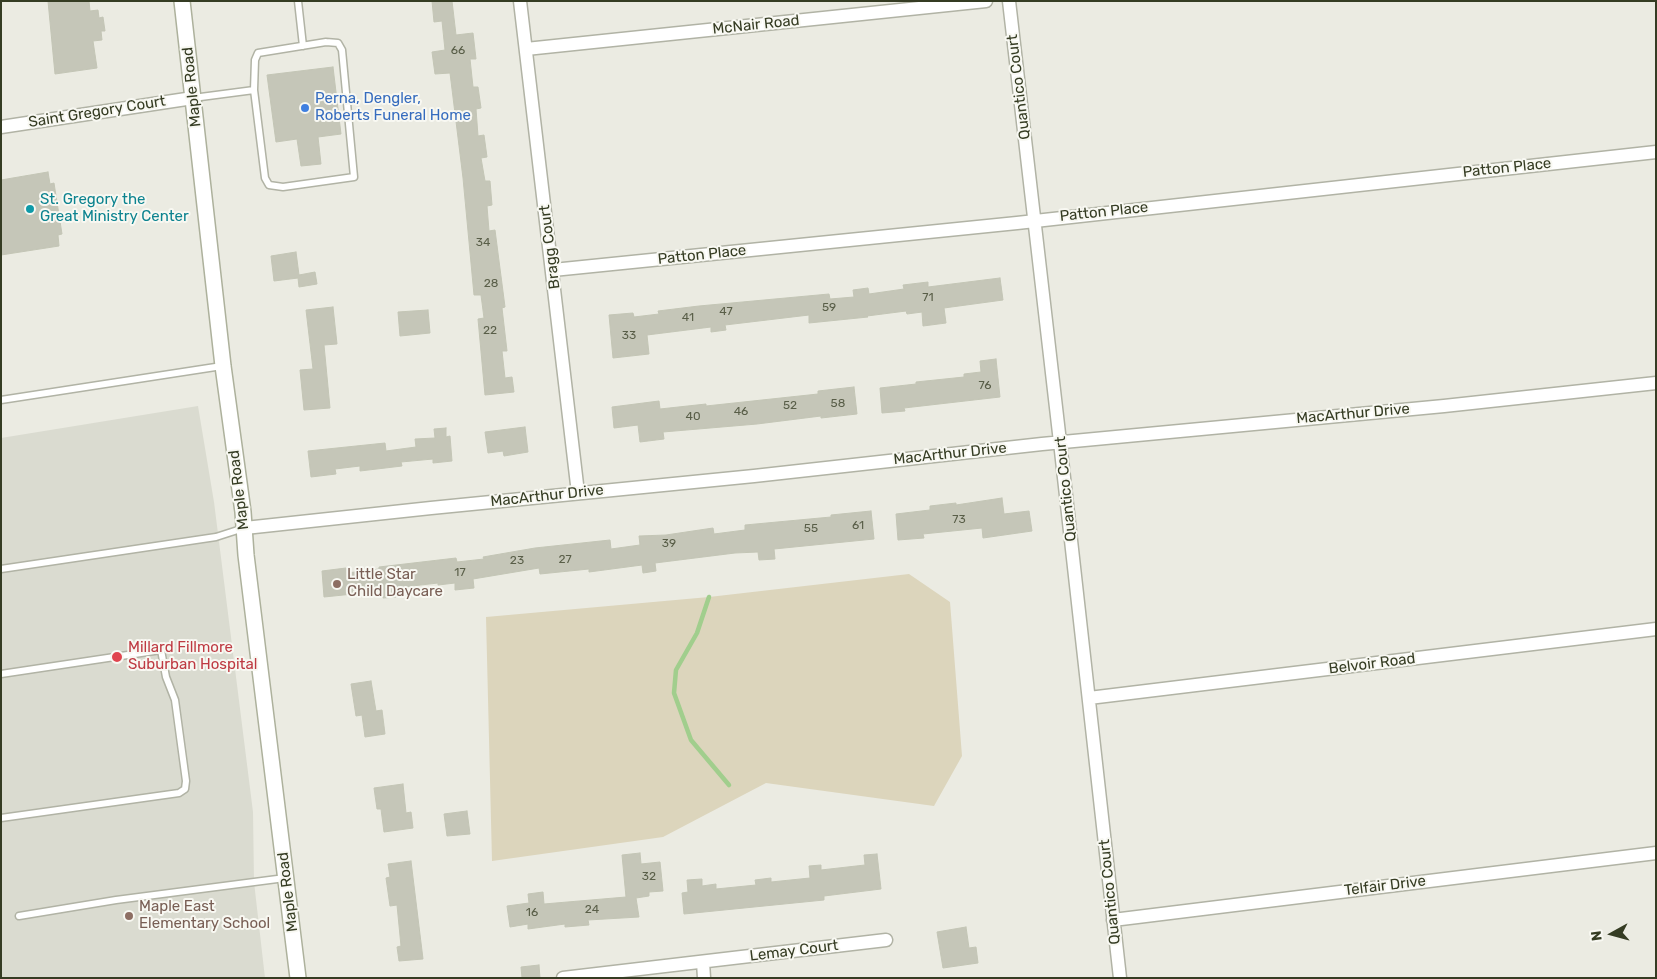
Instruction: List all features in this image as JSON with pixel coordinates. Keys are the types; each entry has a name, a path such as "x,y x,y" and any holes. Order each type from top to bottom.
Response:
{"main road":[{"name":"Maple Road","path":"182,1 224,366 245,528 247,564 298,978"}],"street":[{"name":"Bragg Court","path":"520,1 578,493"},
{"name":"McNair Road","path":"526,49 986,1"},
{"name":"Quantico Court","path":"1009,1 1120,978"},
{"name":"Saint Gregory Court","path":"1,127 193,98"},
{"name":"Patton Place","path":"553,270 1034,221 1656,152"},
{"name":"MacArthur Drive","path":"245,528 754,476 1060,442 1434,407 1656,383"},
{"name":"Belvoir Road","path":"1089,698 1656,629"},
{"name":"Telfair Drive","path":"1114,920 1656,852"},
{"name":"Lemay Court","path":"563,978 886,940"},
{"path":"703,962 704,978"}],"lane":[{"path":"298,1 303,46"},
{"path":"326,42 338,43 342,50 354,177 283,187 269,185 265,178 254,90 255,60 258,53 303,46 326,42"},
{"path":"193,98 254,90"},
{"path":"1,400 224,366"},
{"path":"1,569 216,537 245,528"},
{"path":"1,674 161,650 166,677 175,700 186,781 185,789 179,793 1,818"},
{"path":"19,916 116,900 286,878"}],"shaded area":[{"name":"Millard Fillmore Suburban Hospital","path":"198,406 214,502 253,812 254,882 265,978 1,978 1,438"},
{"path":"909,574 950,602 962,756 934,806 766,783 663,837 492,861 486,617 709,597"}],"building":[{"path":"48,1 89,1 90,11 98,10 99,18 103,17 105,31 101,31 102,40 93,41 97,68 55,74"},
{"path":"432,1 452,1 456,35 473,33 476,59 470,59 473,87 478,87 481,108 476,109 478,136 484,135 487,157 481,158 485,181 490,181 492,205 487,206 489,231 495,230 505,307 502,308 507,351 502,351 505,378 512,377 514,392 485,395 478,319 484,318 481,295 474,295 463,178 450,73 435,74 432,52 445,50 442,21 434,22"},
{"path":"333,67 341,134 318,137 321,164 301,166 297,139 276,142 267,75"},
{"name":"St. Gregory the Great Ministry Center","path":"48,172 50,184 54,183 62,234 58,235 59,246 1,255 1,180"},
{"path":"296,252 299,275 315,272 317,284 299,287 298,278 274,281 271,256"},
{"path":"1000,278 1003,300 944,308 946,323 923,326 922,312 907,314 906,311 809,323 809,315 725,325 726,330 711,332 711,327 647,335 649,354 613,358 609,315 633,313 634,317 659,314 658,311 699,306 829,294 830,299 854,297 853,290 868,288 869,294 904,289 903,285 928,282 928,287"},
{"path":"333,307 337,344 324,345 330,408 304,410 300,370 313,369 306,310"},
{"path":"428,310 430,333 400,336 398,312"},
{"path":"996,359 1000,397 904,408 905,411 882,413 880,388 964,377 964,374 981,372 980,361"},
{"path":"854,387 857,414 663,432 664,439 640,442 638,425 614,428 612,407 659,401 660,409 706,404 706,406 818,394 818,391"},
{"path":"525,427 528,452 504,456 503,451 488,453 485,432"},
{"path":"446,428 446,437 450,436 452,461 433,463 433,459 401,462 402,466 360,471 360,466 335,469 336,474 311,477 308,451 385,443 386,451 416,447 415,439 435,438 434,429"},
{"path":"1002,498 1004,514 1029,511 1032,531 983,538 982,528 923,534 924,538 898,540 896,514 930,510 930,506 956,503 956,505"},
{"path":"871,511 874,539 774,549 775,559 759,560 758,552 735,553 655,563 656,571 643,573 642,565 589,572 589,569 540,574 539,568 473,579 474,588 455,590 455,583 438,585 438,583 395,588 396,597 383,598 382,591 324,597 322,571 346,568 347,573 379,569 379,567 456,558 457,562 484,559 483,557 535,548 610,540 611,549 640,545 639,536 666,535 713,528 714,534 745,530 745,525 831,517 831,515"},
{"path":"371,681 376,711 382,710 385,734 365,737 362,715 356,716 351,684"},
{"path":"403,784 406,813 411,812 413,828 384,832 381,809 377,809 374,788"},
{"path":"467,811 470,834 447,836 444,814"},
{"path":"640,853 641,864 660,862 663,891 649,892 649,896 636,898 639,917 588,920 589,925 565,927 565,924 528,929 528,924 510,927 507,906 529,903 528,894 543,892 544,904 626,897 622,855"},
{"path":"877,854 881,889 824,896 824,900 684,914 682,893 688,892 687,880 702,879 702,886 716,884 716,889 756,885 755,880 771,878 771,882 810,878 809,866 821,865 821,870 865,865 864,855"},
{"path":"411,861 423,959 399,961 397,947 401,946 397,905 390,906 386,878 390,877 388,864"},
{"path":"966,927 969,948 976,947 978,963 943,968 937,932"},
{"path":"539,965 540,978 522,978 521,967"}],"waterway":[{"path":"709,597 697,633 676,670 674,693 691,740 729,785"}],"place":[{"name":"Perna, Dengler, Roberts Funeral Home","path":"305,108"},
{"name":"St. Gregory the Great Ministry Center","path":"30,209"},
{"name":"Little Star Child Daycare","path":"337,584"},
{"name":"Millard Fillmore Suburban Hospital","path":"117,657"},
{"name":"Maple East Elementary School","path":"129,916"}]}
